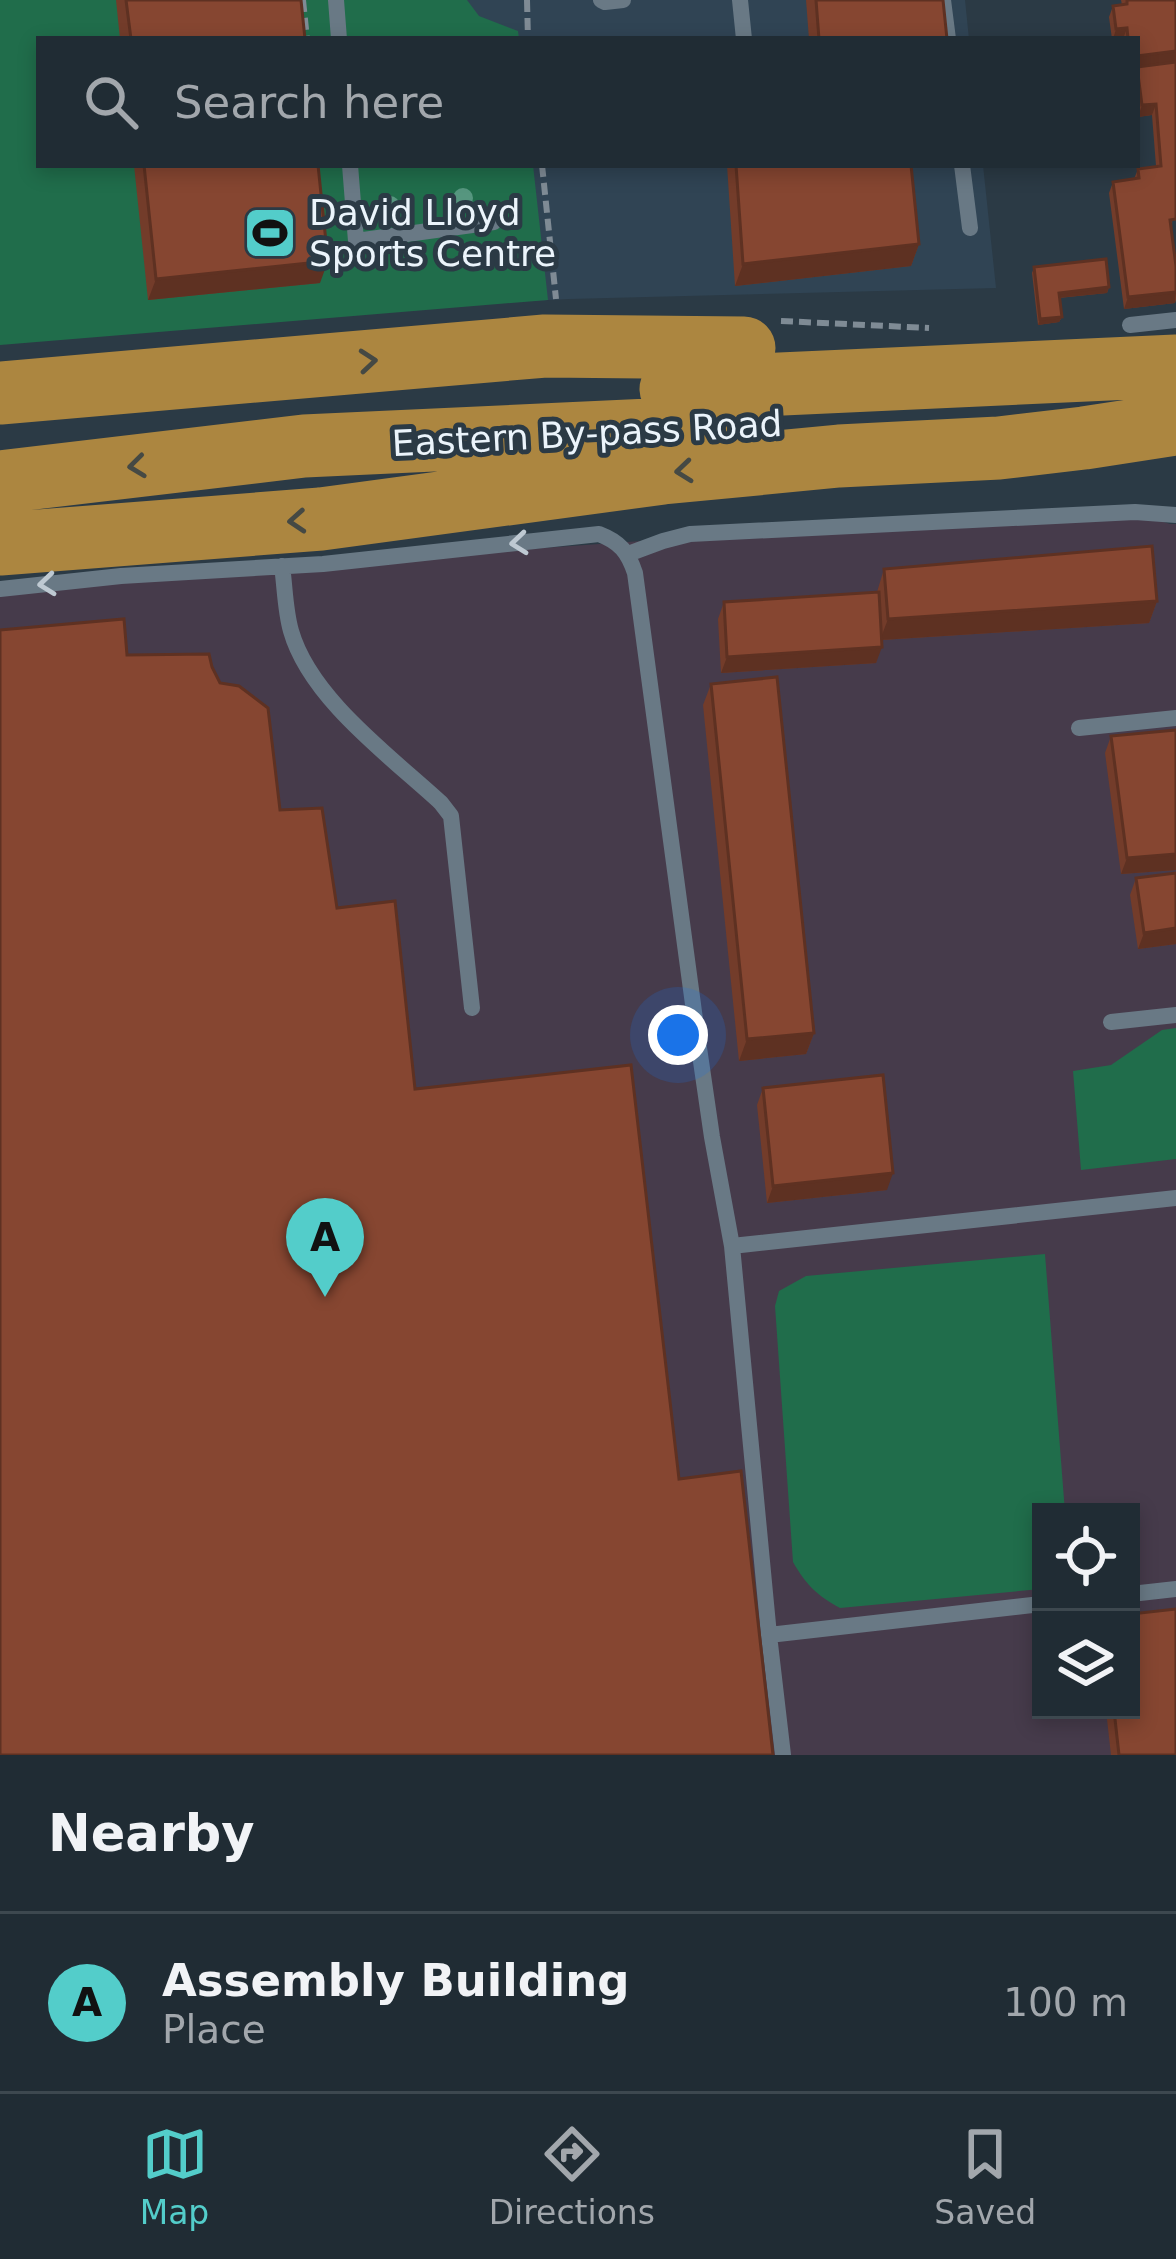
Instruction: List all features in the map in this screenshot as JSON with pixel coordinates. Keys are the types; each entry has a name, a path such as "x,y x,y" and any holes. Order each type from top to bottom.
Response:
{"highway":[{"path":"0,393 545,346 818,349 896,356 970,376"},
{"name":"Eastern By-pass Road","path":"0,440 301,406 970,376 1153,346"},
{"name":"Eastern By-pass Road","path":"0,482 304,446 1176,405"},
{"path":"0,544 321,519 663,473 839,456 999,448 1176,424"}],"lane":[{"path":"336,0 339,36"},
{"path":"601,0 623,0"},
{"path":"740,0 744,36"},
{"path":"943,0 948,36"},
{"path":"350,168 356,241 494,222"},
{"path":"962,168 970,228"},
{"path":"1153,346 1176,320"},
{"path":"628,554 690,534 1135,512 1176,515"},
{"path":"0,589 599,534 615,540 628,554 635,573 709,1117 732,1246 783,1755"},
{"path":"282,566 290,629 305,668 328,698 451,816 472,1009"},
{"path":"1079,728 1176,718"},
{"path":"1111,1022 1176,1015"},
{"path":"732,1246 1176,1198"},
{"path":"1140,1593 1176,1589"},
{"path":"769,1636 1032,1605"}],"path":[{"path":"303,0 307,36"},
{"path":"526,0 528,36"},
{"path":"542,168 557,309"}],"shaded area":[{"path":"0,0 965,0 969,36 36,36 36,168 983,168 996,288 569,299 307,312 0,344"},
{"path":"1116,507 1176,524 1176,1755 0,1755 0,587"}],"green space":[{"name":"David Lloyd Sports Centre","path":"0,0 467,0 479,16 518,31 519,36 36,36 36,168 533,168 548,300 0,345"},
{"path":"1176,1028 1176,1159 1081,1170 1073,1071 1111,1065 1162,1030"},
{"path":"1045,1254 1064,1503 1032,1503 1032,1590 840,1608 808,1583 793,1562 775,1306 779,1291 806,1276"}],"building":[{"path":"126,0 301,0 305,36 131,36"},
{"path":"816,0 943,0 947,36 819,36"},
{"path":"1127,0 1176,0 1176,51 1140,56 1140,36 1128,36 1127,28 1116,29 1113,6 1127,4"},
{"path":"1176,62 1176,219 1170,220 1176,292 1128,297 1113,182 1139,178 1138,169 1161,166 1156,104 1142,105 1140,67"},
{"path":"144,168 318,168 328,261 156,279"},
{"path":"736,168 911,168 919,244 743,264"},
{"path":"1106,259 1109,287 1059,293 1062,317 1040,319 1034,267"},
{"path":"1152,546 1157,601 888,619 884,569"},
{"path":"879,592 882,647 727,657 724,602"},
{"path":"124,619 127,655 209,654 220,683 239,686 268,708 280,810 322,808 337,908 395,901 415,1089 631,1065 679,1479 741,1471 773,1755 0,1755 0,630"},
{"path":"777,677 814,1033 747,1039 711,684"},
{"path":"1176,730 1176,854 1127,858 1111,736"},
{"path":"1176,873 1176,928 1144,933 1136,878"},
{"path":"883,1075 893,1173 773,1186 763,1088"},
{"path":"1176,1609 1176,1755 1119,1755 1115,1719 1140,1719 1140,1613"}],"place":[{"name":"David Lloyd Sports Centre","path":"270,233"},
{"name":"Assembly Building","path":"325,1297"}]}
